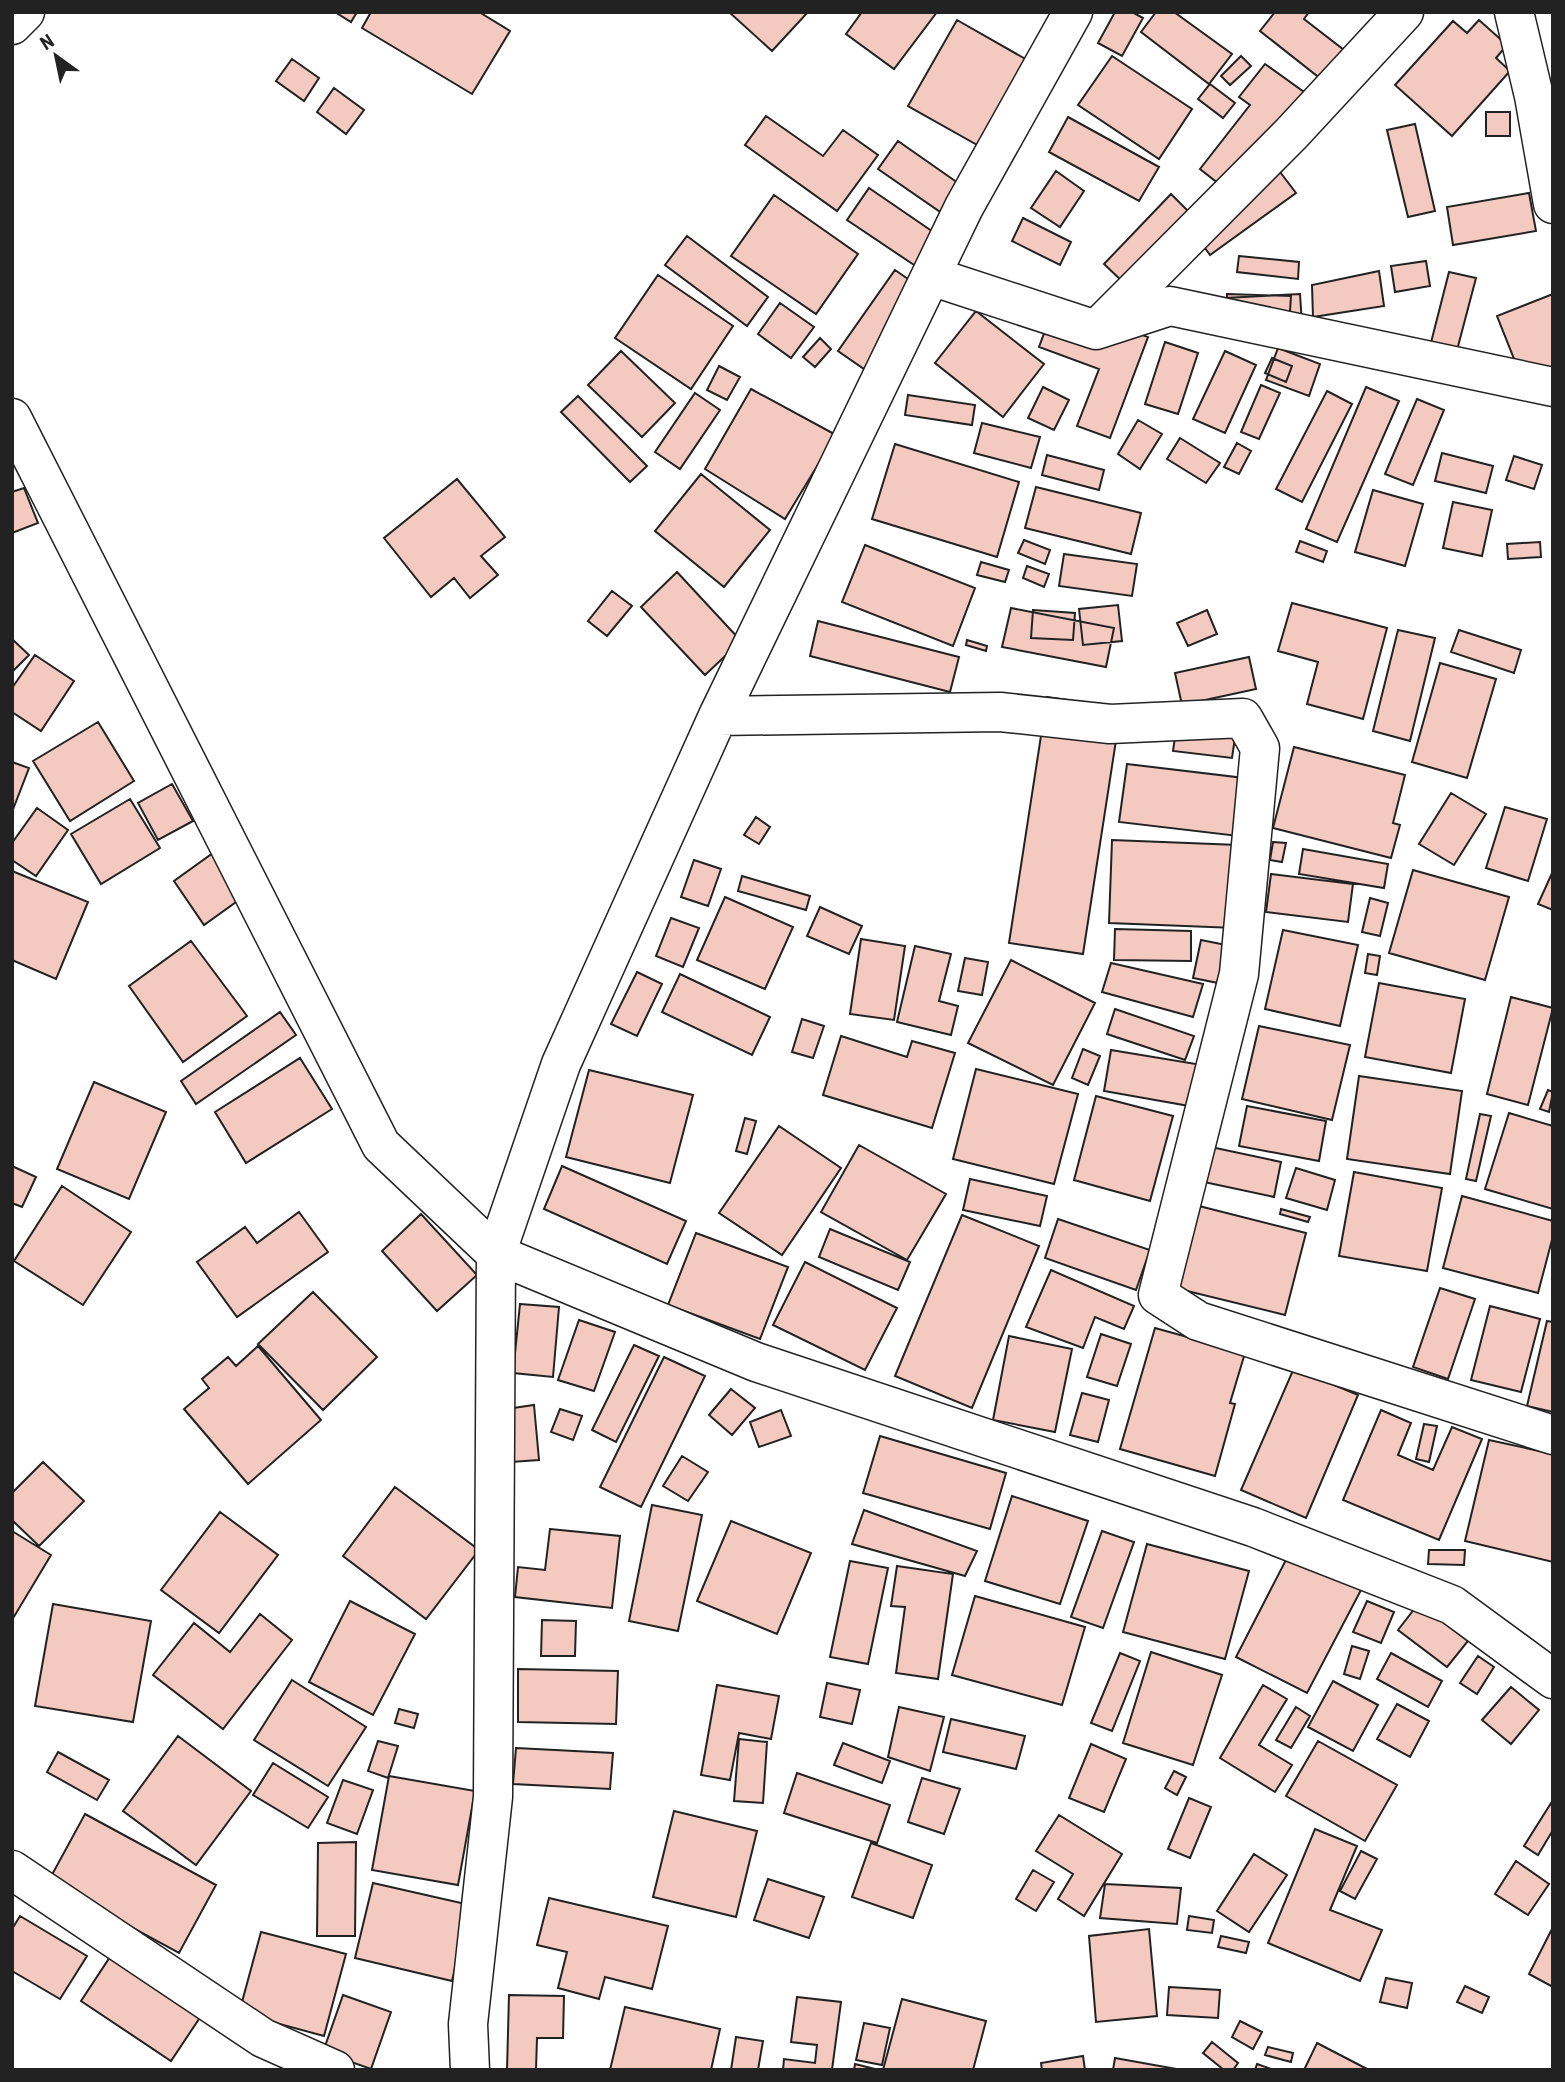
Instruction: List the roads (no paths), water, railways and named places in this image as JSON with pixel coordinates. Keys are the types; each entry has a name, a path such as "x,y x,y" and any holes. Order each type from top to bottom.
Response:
{"street":[{"path":"12,25 25,12"},
{"path":"470,2070 468,2024 493,1797 496,1254 561,1064 718,716 964,207 1073,12"},
{"path":"1096,330 1292,133 1404,12"},
{"path":"1514,12 1534,96 1553,204"},
{"path":"931,276 1096,330 1170,306 1553,387"},
{"path":"12,418 381,1145 496,1254 756,1362 1253,1527 1452,1605 1553,1679"},
{"path":"718,716 999,712 1110,724 1243,718 1260,748 1239,974 1158,1295 1198,1321 1553,1435"},
{"path":"12,1870 262,2038 335,2070"}]}
